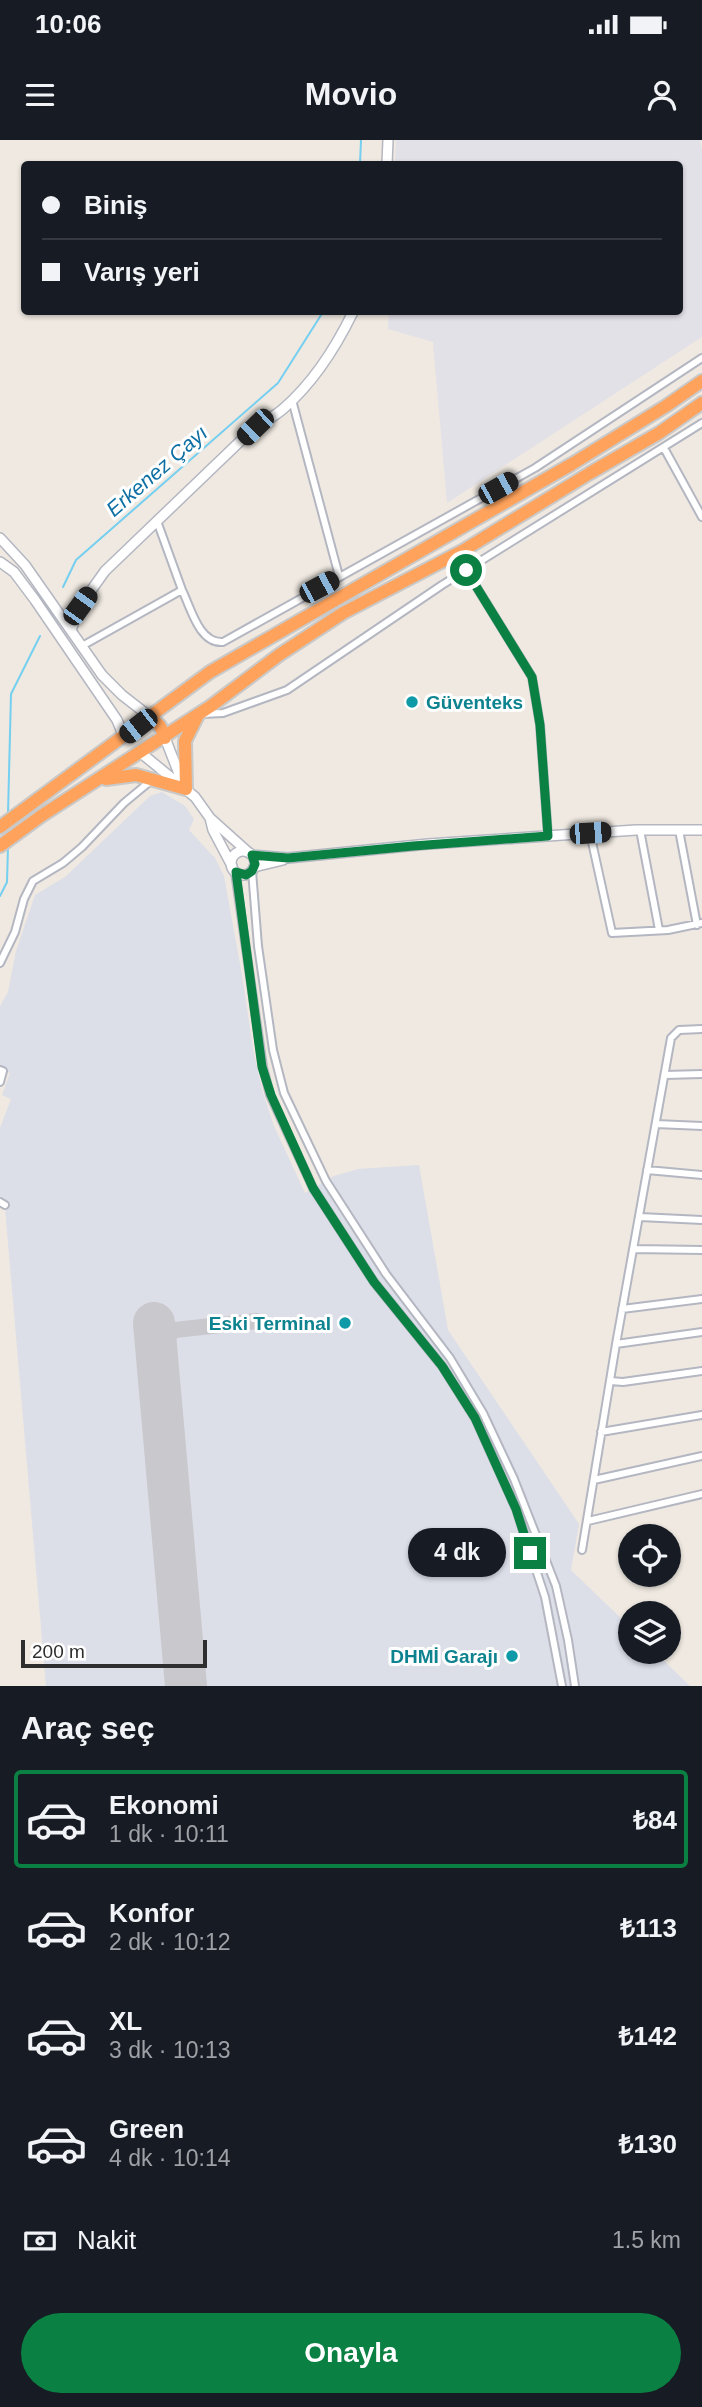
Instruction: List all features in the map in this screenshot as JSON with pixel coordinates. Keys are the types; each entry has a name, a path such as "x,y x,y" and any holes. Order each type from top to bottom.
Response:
{"highway":[{"path":"0,827 210,672 572,464 702,381"},
{"path":"0,846 41,816 198,715 279,655 343,613 464,550 659,433 702,403"},
{"path":"99,780 136,775 186,789 185,741 198,715"},
{"path":"149,716 160,726 164,738"},
{"path":"124,737 146,750"}],"main road":[{"path":"387,161 388,140"},
{"path":"71,630 80,606 105,571 255,427 282,410 302,391 325,361 351,315"},
{"path":"0,538 25,565 102,675 149,716"},
{"path":"0,562 14,572 28,590 117,720 124,737"},
{"path":"164,738 186,789"},
{"path":"146,750 195,797 210,818 251,854 255,861 253,869"},
{"path":"210,818 213,830 234,869 246,875 253,869 288,858"},
{"path":"234,869 234,855 242,851 288,858 590,833 702,830"}],"street":[{"path":"157,521 204,636 219,642 535,468 702,358"},
{"path":"292,400 339,576"},
{"path":"198,715 223,713 287,691 466,570 702,423"},
{"path":"664,448 702,517"},
{"path":"466,570 532,677 540,725 548,836"},
{"path":"82,646 183,590"},
{"path":"0,963 15,932 24,899 33,880 63,863 124,803 154,778"},
{"path":"640,830 659,930"},
{"path":"590,833 611,933 699,924 679,830"},
{"path":"234,869 262,1067 271,1095 313,1188 379,1287 442,1366 475,1418 516,1509 545,1597 562,1686"},
{"path":"253,869 260,959 273,1050 284,1093 318,1168 390,1280 450,1359 483,1413 514,1479 556,1586 575,1686"},
{"path":"582,1550 671,1038 679,1030 702,1028"},
{"path":"0,1070 3,1071 0,1082"},
{"path":"665,1075 702,1074"},
{"path":"656,1124 702,1126"},
{"path":"647,1170 702,1175"},
{"path":"640,1217 702,1220"},
{"path":"634,1249 702,1250"},
{"path":"379,1287 390,1280"},
{"path":"622,1310 702,1299"},
{"path":"616,1344 702,1332"},
{"path":"610,1381 623,1382 702,1371"},
{"path":"601,1432 702,1415"},
{"path":"594,1480 702,1456"},
{"path":"588,1521 702,1494"}],"shaded area":[{"path":"396,140 700,140 702,337 447,503 433,342 388,329 389,315 683,315 683,161 395,161"},
{"path":"162,792 185,806 194,819 189,830 215,858 224,876 263,1093 274,1126 305,1193 334,1176 358,1169 419,1165 448,1330 579,1524 571,1570 618,1615 618,1664 667,1664 690,1686 46,1686 5,1208 11,1205 0,1200 0,1128 11,1099 2,1095 10,1073 0,1069 0,1006 8,992 16,951 35,895 65,877 150,796"}],"waterway":[{"name":"Erkenez Çayı","path":"360,161 361,140"},
{"name":"Erkenez Çayı","path":"63,587 76,560 278,383 321,315"},
{"name":"Erkenez Çayı","path":"8,814 11,694 40,636"},
{"name":"Erkenez Çayı","path":"0,896 7,882 8,847"}],"taxiway":[{"path":"156,1345 175,1330 257,1321"}],"runway":[{"path":"154,1323 186,1686"}],"place":[{"name":"Güventeks","path":"412,702"},
{"name":"Eski Terminal","path":"345,1323"},
{"name":"DHMİ Garajı","path":"512,1656"}],"route":[{"path":"466,570 532,677 540,725 548,836 288,858 252,855 255,861 252,871 246,875 236,872 262,1067 271,1095 313,1188 374,1282 442,1366 475,1418 516,1509 530,1553"}]}
